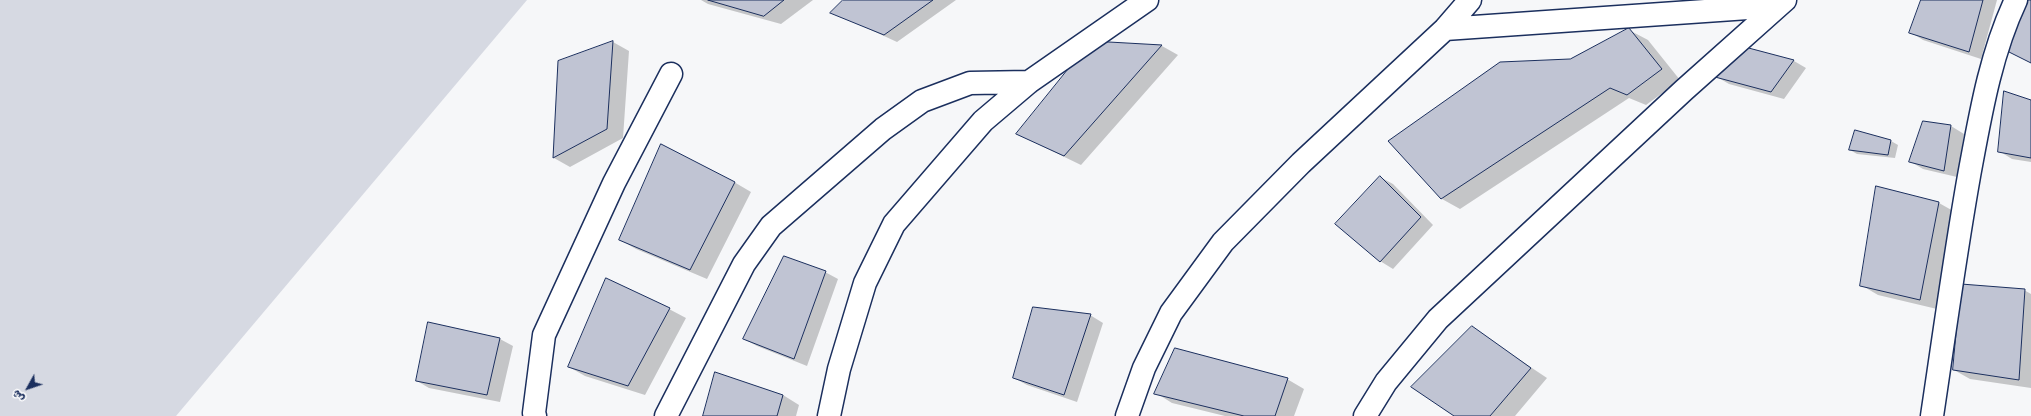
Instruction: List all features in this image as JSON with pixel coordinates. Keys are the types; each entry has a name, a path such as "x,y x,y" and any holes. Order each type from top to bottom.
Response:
{"street":[{"path":"829,416 839,369 865,283 894,224 983,122 1029,82 1147,0"},
{"path":"1127,416 1144,368 1171,313 1223,242 1301,163 1445,29 1470,0"},
{"path":"1932,416 1963,211 1977,131 1993,63 2007,20 2016,0"},
{"path":"1445,29 1781,3"},
{"path":"1365,416 1386,382 1438,319 1684,90 1781,3"},
{"path":"536,416 534,413 544,335 614,183 671,74"},
{"path":"666,416 744,264 770,226 883,129 922,102 970,83 1029,82"}],"shaded area":[{"path":"0,0 527,0 176,416 0,416"}],"building":[{"path":"708,0 784,0 764,16"},
{"path":"843,0 933,0 884,35 830,13"},
{"path":"1921,0 1983,0 1969,52 1909,33"},
{"path":"2026,0 2031,0 2031,63 2005,50"},
{"path":"1629,28 1662,69 1627,95 1610,88 1441,199 1388,141 1500,62 1570,59"},
{"path":"613,41 607,129 553,158 558,61"},
{"path":"1091,41 1162,45 1064,156 1016,134"},
{"path":"1741,46 1794,60 1771,92 1715,77"},
{"path":"2004,91 2031,100 2031,158 1998,152"},
{"path":"1923,121 1951,125 1944,171 1909,162"},
{"path":"1855,130 1891,140 1888,155 1849,150"},
{"path":"661,144 735,182 690,270 619,240"},
{"path":"1380,176 1421,217 1380,262 1335,224"},
{"path":"1876,186 1939,202 1920,300 1860,286"},
{"path":"784,256 826,271 794,359 743,339"},
{"path":"606,278 670,308 628,386 568,367"},
{"path":"1961,284 2025,289 2019,380 1953,370"},
{"path":"1033,307 1091,314 1064,395 1013,378"},
{"path":"428,322 500,338 487,395 416,381"},
{"path":"1472,326 1531,368 1490,416 1454,416 1411,387"},
{"path":"1175,348 1288,378 1275,416 1244,416 1154,394"},
{"path":"715,372 783,395 777,416 703,416"}]}
